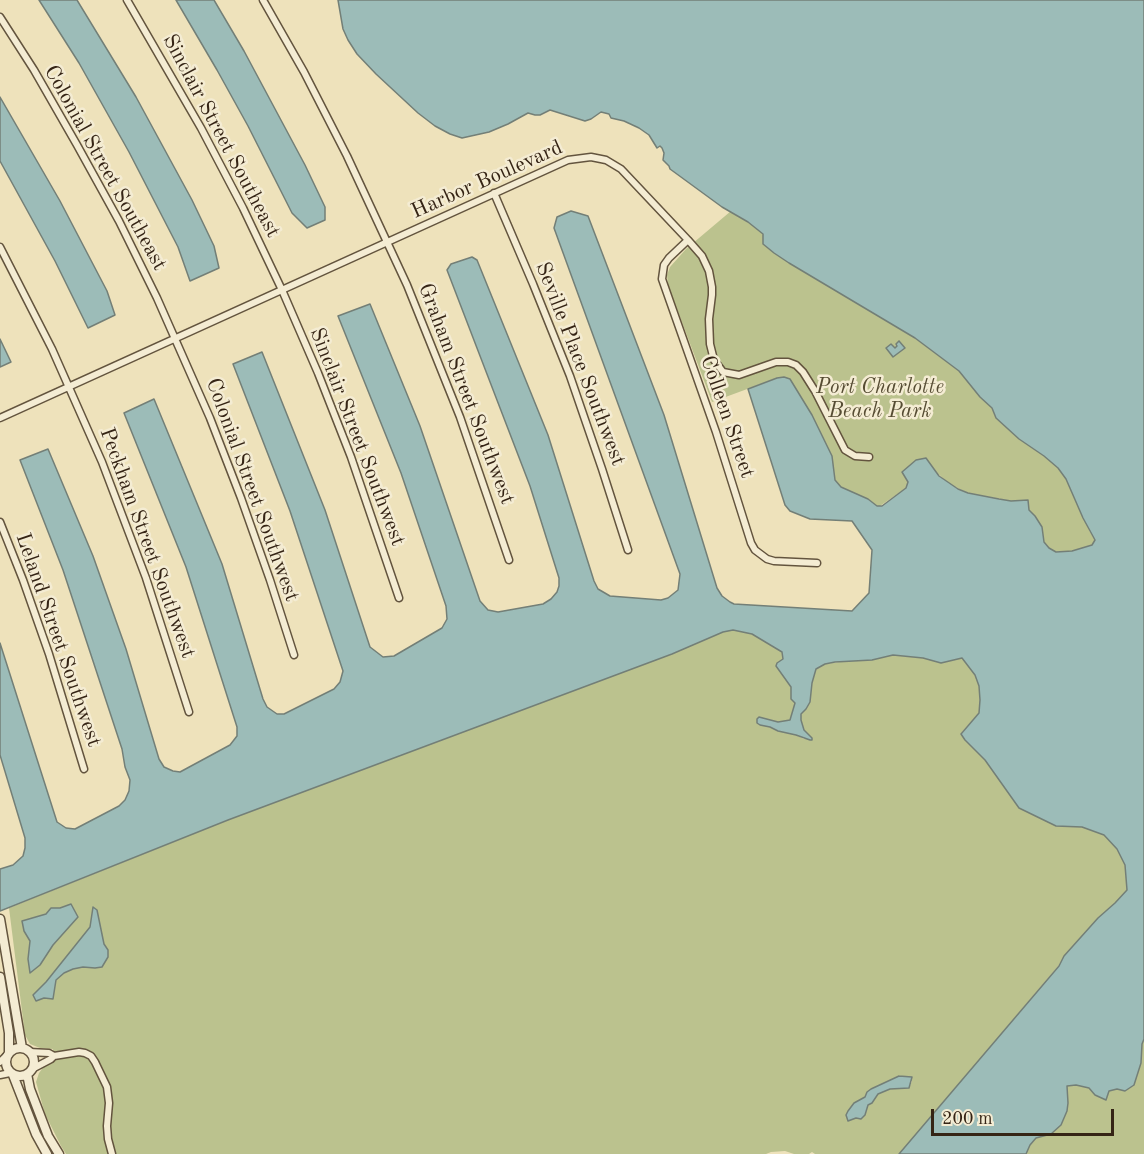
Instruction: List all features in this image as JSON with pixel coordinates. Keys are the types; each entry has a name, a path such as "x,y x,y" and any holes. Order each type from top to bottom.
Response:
{"street":[{"name":"Sinclair Street Southeast","path":"127,0 206,138 282,290"},
{"name":"Graham Street Southwest","path":"263,0 326,114 388,242 443,372 509,560"},
{"name":"Colonial Street Southeast","path":"0,17 56,107 98,183 138,259 175,338"},
{"name":"Harbor Boulevard","path":"0,418 568,160 583,157 598,158 612,163 627,174 702,256 711,279 709,336 714,360 723,372 739,375 776,362 796,365 815,391 845,450 855,456 869,457"},
{"name":"Seville Place Southwest","path":"494,194 530,275 570,376 628,550"},
{"name":"Colleen Street","path":"688,240 669,258 662,272 662,279 716,432 751,543 755,550 767,559 817,563"},
{"name":"Peckham Street Southwest","path":"0,247 34,312 102,462 163,627 189,712"},
{"name":"Sinclair Street Southwest","path":"282,290 347,447 399,598"},
{"name":"Colonial Street Southwest","path":"175,338 210,418 241,498 294,655"},
{"name":"Leland Street Southwest","path":"0,522 45,644 84,769"},
{"path":"0,919 25,1050 33,1058 30,1089 48,1136 59,1154"},
{"path":"0,977 9,1033 5,1057 6,1067 12,1074 36,1134 47,1154"},
{"path":"5,1057 15,1049 49,1053 54,1056"},
{"path":"0,1075 12,1074 20,1077 54,1056 72,1052 91,1056 107,1087 109,1103 107,1126 112,1154"}],"green space":[{"name":"Port Charlotte Beach Park","path":"731,211 763,234 763,244 915,338 959,371 992,408 996,418 1019,439 1058,468 1066,479 1095,540 1092,545 1072,551 1056,552 1044,542 1042,527 1029,510 1028,501 1011,501 968,493 949,484 932,468 903,472 908,482 906,488 877,508 841,487 832,479 777,378 712,402 668,285 667,275 670,267 686,249"},
{"path":"733,630 752,634 782,652 783,659 776,666 791,687 791,698 795,703 790,720 778,723 759,717 760,725 804,739 812,738 804,730 801,714 810,702 816,669 825,664 893,655 923,658 941,663 962,658 975,675 980,700 979,713 961,733 965,740 985,760 1019,808 1056,826 1082,827 1104,835 1117,849 1125,865 1127,890 1064,956 1059,965 900,1154 815,1154 812,1152 794,1154 785,1151 766,1154 66,1154 45,1114 36,1082 45,1065 55,1061 53,1049 30,1044 25,1035 9,908 228,820 672,654 723,632","holes":["912,1081 909,1088 890,1089 878,1094 868,1105 865,1115 861,1119 856,1118 854,1103 865,1098 867,1092"]},
{"path":"1144,1039 1144,1154 1026,1154 1036,1138 1051,1134 1068,1103 1067,1086 1076,1085 1089,1088 1095,1095 1106,1100 1109,1091 1117,1089 1125,1091 1134,1085 1141,1063"}],"water":[{"path":"39,0 77,0 136,97 192,200 214,246 219,268 190,281 178,247 129,152 79,63"},
{"path":"176,0 214,0 305,165 325,207 325,220 307,228 292,213 248,126"},
{"path":"338,0 1144,0 1144,1039 1141,1063 1134,1085 1125,1091 1117,1089 1109,1091 1106,1100 1095,1095 1089,1088 1076,1085 1067,1086 1067,1111 1061,1125 1051,1134 1036,1138 1026,1154 899,1154 1059,966 1064,956 1127,890 1125,865 1117,849 1104,835 1082,827 1056,826 1019,808 985,760 965,740 961,734 979,713 980,700 975,675 962,658 941,663 923,658 893,655 872,660 825,664 816,669 810,702 801,714 804,730 812,738 810,740 757,723 759,717 778,722 790,720 795,703 791,699 791,687 776,666 783,659 782,652 752,634 733,630 723,632 672,654 228,820 0,911 0,869 13,865 23,856 25,838 0,755 0,643 57,822 66,828 75,829 119,806 129,791 130,780 122,749 63,570 20,460 48,449 93,556 126,649 159,759 164,767 180,772 230,745 237,736 237,727 186,567 124,413 154,399 222,564 263,699 267,707 277,714 284,714 334,689 340,682 343,671 290,511 233,364 262,352 325,510 370,647 383,657 394,656 442,628 447,619 446,606 401,473 338,316 370,304 420,426 480,601 488,610 498,612 543,604 557,592 559,578 530,486 447,270 451,264 472,257 477,260 548,435 598,589 610,596 661,600 668,598 678,590 680,574 554,228 557,217 571,211 588,216 664,415 717,588 730,602 852,611 869,593 872,550 852,521 810,519 790,511 785,505 748,389 777,378 790,379 812,415 832,456 835,480 841,487 868,499 877,506 882,506 906,488 908,482 902,472 916,460 926,458 939,476 958,489 1011,501 1028,500 1029,510 1042,527 1044,542 1056,552 1072,551 1092,545 1095,540 1066,479 1058,468 1019,439 996,418 992,408 959,371 915,338 774,253 763,244 763,234 670,169 663,160 662,148 660,146 657,148 649,135 624,121 611,118 609,114 601,112 585,121 550,110 540,115 528,113 489,132 462,138 450,134 418,113 357,54 343,29"},
{"path":"0,97 60,201 107,291 115,315 88,328 55,261 0,161"},
{"path":"0,339 11,362 0,367"},
{"path":"899,341 905,348 893,357 886,348 891,344 895,348"},
{"path":"71,904 78,917 53,945 40,965 30,973 28,959 30,941 24,931 22,921 46,914 51,908"},
{"path":"93,907 97,910 104,944 108,950 108,957 102,967 83,967 64,973 56,980 53,999 44,998 36,1001 33,995 90,927"},
{"path":"899,1076 912,1077 909,1088 890,1089 878,1094 868,1105 861,1119 848,1121 846,1115 854,1103 865,1097 871,1089"}]}
